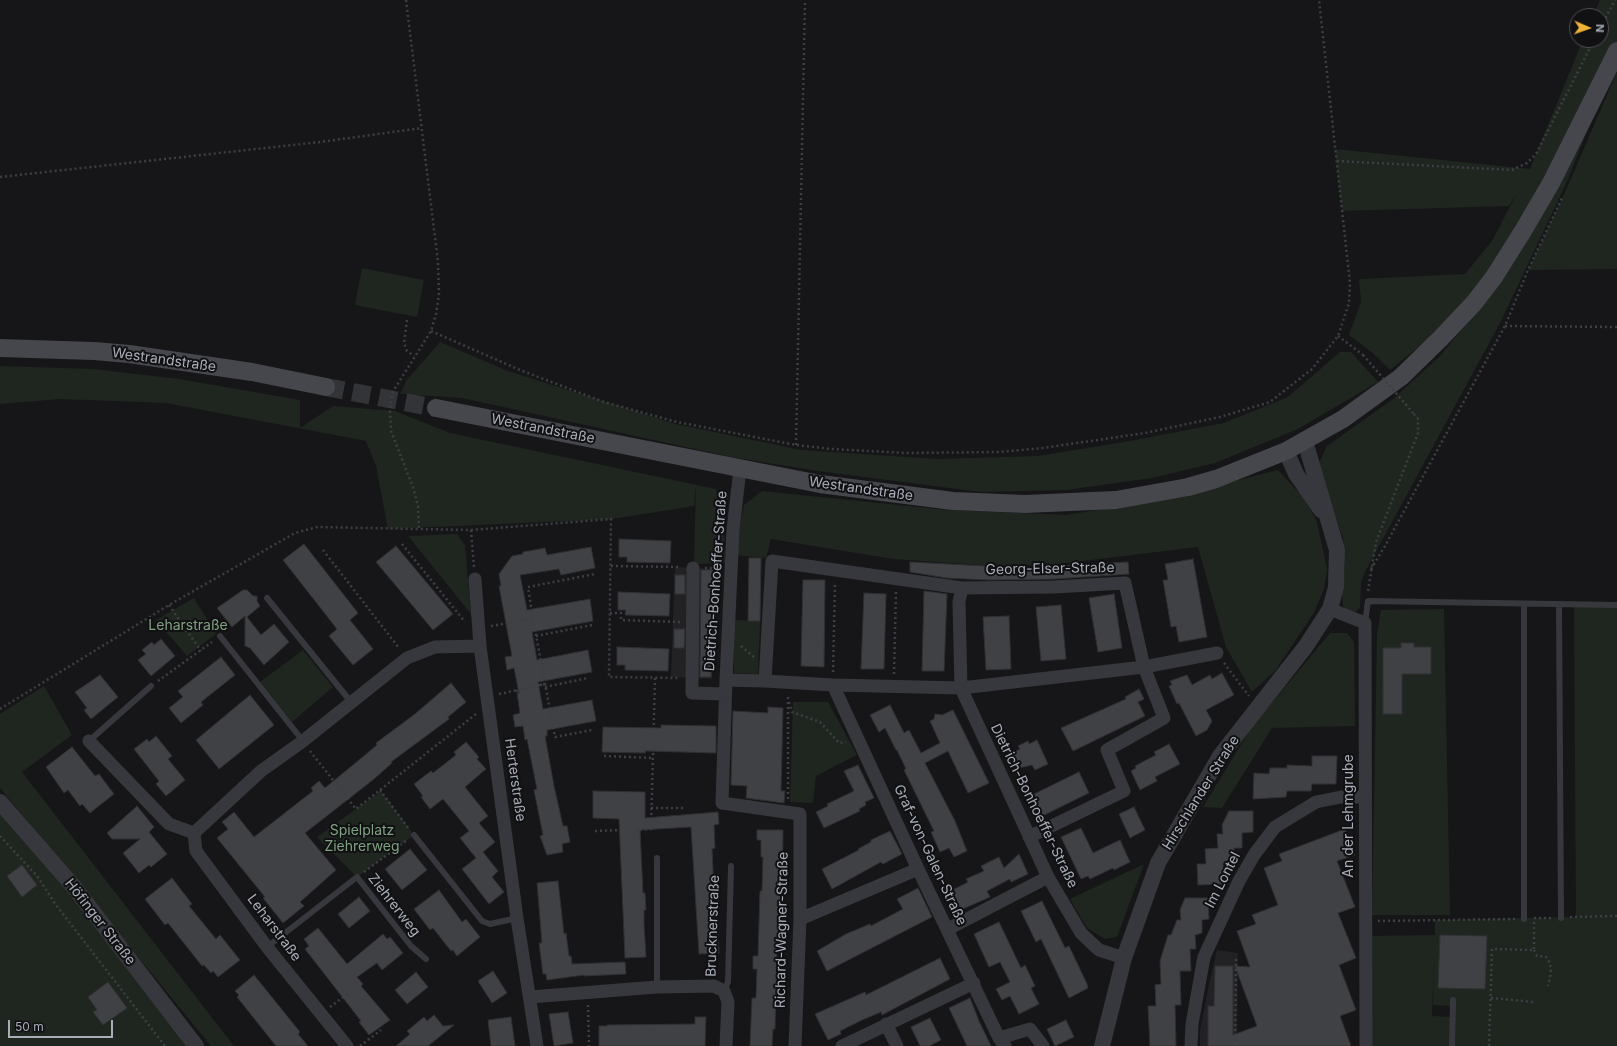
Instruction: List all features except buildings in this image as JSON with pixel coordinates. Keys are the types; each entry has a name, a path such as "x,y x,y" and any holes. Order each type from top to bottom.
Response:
{"main road":[{"name":"Westrandstraße","path":"436,408 825,485 948,501 1065,504 1116,500 1188,487 1216,479 1286,451 1343,419 1401,377 1442,338 1474,302 1506,257 1551,183 1617,51"},
{"name":"Westrandstraße","path":"0,348 94,351 129,354 252,372 326,387"}],"street":[{"name":"Hirschlander Straße","path":"1102,1046 1124,958 1158,862 1220,756 1306,646 1330,609 1336,587 1337,550 1305,441"},
{"name":"Hirschlander Straße","path":"1286,451 1309,494 1326,516"},
{"name":"Dietrich-Bonhoeffer-Straße","path":"740,469 730,568 726,680 833,685 961,688"},
{"path":"765,681 772,561 962,588"},
{"path":"693,568 692,693 725,694"},
{"path":"88,741 169,824 194,833 260,772 303,741 407,658 435,647 480,646 475,579"},
{"name":"Georg-Elser-Straße","path":"962,588 1054,588 1125,583 1144,667"},
{"name":"Dietrich-Bonhoeffer-Straße","path":"962,588 959,602 961,688 1048,877 1081,933 1100,950 1124,958"},
{"path":"1330,609 1364,623"},
{"name":"An der Lehmgrube","path":"1364,623 1366,1046"},
{"name":"Herterstraße","path":"480,646 537,1046"},
{"path":"961,688 1144,667 1217,653"},
{"path":"1029,837 1124,791 1107,750 1164,718 1144,667"},
{"path":"726,680 722,803 794,813"},
{"name":"Graf-von-Galen-Straße","path":"833,685 918,869 1002,1042 1030,1029 1043,1046"},
{"name":"Im Lontel","path":"1192,1046 1192,1024 1204,957 1239,881 1254,855 1275,827 1316,802 1341,797 1365,797"},
{"name":"Höfinger Straße","path":"0,802 74,887 196,1046"},
{"name":"Richard-Wagner-Straße","path":"794,813 800,919 796,1046"},
{"name":"Leharstraße","path":"194,833 196,851 267,947 347,1046"},
{"path":"800,919 918,869"},
{"path":"948,929 1048,877"},
{"path":"842,1046 974,983"},
{"name":"Brucknerstraße","path":"530,997 657,987 714,986 724,991"},
{"path":"724,991 728,1002 726,1046"},
{"path":"886,1024 897,1046"}],"lane":[{"path":"267,598 351,702"},
{"path":"1364,623 1368,601 1617,605"},
{"path":"1524,604 1524,919"},
{"path":"1559,604 1561,918"},
{"path":"220,636 303,741"},
{"path":"88,741 151,686"},
{"path":"414,835 482,922 490,924 518,918"},
{"path":"657,858 657,987"},
{"name":"Brucknerstraße","path":"724,991 728,982 731,866"},
{"name":"Ziehrerweg","path":"267,947 357,877 411,946 426,959"},
{"path":"1452,1046 1453,1000"}],"path":[{"path":"406,0 438,262 439,295 431,331 392,393 390,411 391,431 413,487 418,506 419,528"},
{"path":"796,445 805,0"},
{"path":"431,331 520,370 604,402 677,422 796,445 832,449 906,453 1000,452 1043,448 1145,433 1220,417 1270,402 1312,369 1338,336 1350,303 1350,283 1319,0"},
{"path":"1609,12 1615,0"},
{"path":"1337,161 1512,170 1527,164 1536,154 1590,48"},
{"path":"0,177 312,143 422,128"},
{"path":"407,320 404,343 407,351 414,356"},
{"path":"1371,569 1386,546 1505,326 1617,327"},
{"path":"1338,336 1363,355 1418,419 1418,433 1376,542 1368,585 1368,601"},
{"path":"0,709 169,605 295,533 317,527 471,530 612,519 609,677 692,679"},
{"path":"471,530 475,579"},
{"path":"402,544 465,622 467,646"},
{"path":"323,550 407,658"},
{"path":"611,566 730,568"},
{"path":"833,685 836,570"},
{"path":"592,730 555,737 528,587 595,574"},
{"path":"894,687 896,578"},
{"path":"169,605 201,651"},
{"path":"610,613 621,613 621,620 693,622"},
{"path":"479,628 533,619"},
{"path":"536,636 592,626"},
{"path":"151,686 220,636"},
{"path":"727,644 741,646 755,658 766,658"},
{"path":"1217,653 1257,708"},
{"path":"516,691 588,678"},
{"path":"595,831 651,829 655,678"},
{"path":"789,682 788,700 794,813"},
{"path":"303,741 356,809 480,711 488,703 538,686"},
{"path":"788,700 792,712 820,722 839,742 850,742"},
{"path":"604,756 654,758"},
{"path":"357,877 414,835 380,790"},
{"path":"651,808 684,808"},
{"name":"Höfinger Straße","path":"0,836 37,876 56,905 165,1046"},
{"path":"1365,921 1617,916"},
{"path":"1534,918 1534,950 1537,956 1546,957 1550,963 1551,973 1548,986"},
{"path":"1489,1046 1492,950 1534,950"},
{"path":"1235,1046 1236,959"},
{"path":"587,992 589,1046"},
{"path":"321,1014 347,994"},
{"path":"1491,998 1534,1002"},
{"path":"360,1046 381,1030"}],"shaded area":[{"path":"675,567 716,569 712,679 671,677"},
{"path":"1217,950 1238,953 1237,1046 1200,1046 1200,1031"}],"green space":[{"path":"1600,0 1617,0 1617,44 1552,180 1474,303 1390,370 1374,354 1349,335 1361,302 1359,279 1465,274 1492,241 1517,193 1509,206 1342,211 1335,149 1530,169 1580,48 1609,48 1609,8 1596,8"},
{"path":"1617,72 1617,269 1528,270 1566,190"},
{"path":"1596,109 1566,184 1500,323 1365,572 1361,583 1360,607 1355,612 1348,611 1343,606 1342,594 1345,568 1343,538 1323,483 1319,463 1327,446 1393,399 1440,356 1484,302"},
{"path":"362,268 424,280 417,317 355,305"},
{"path":"440,342 508,371 676,424 801,450 937,459 1038,456 1124,442 1224,423 1288,397 1340,352 1351,352 1378,382 1298,429 1215,463 1152,478 1066,490 980,492 818,471 731,457 462,398 400,394 406,381"},
{"path":"0,366 93,369 179,379 300,400 300,428 333,406 395,411 450,433 716,489 724,518 725,563 694,564 696,487 694,506 612,519 388,529 376,466 366,441 166,403 60,399 0,404"},
{"path":"1278,470 1304,498 1317,522 1327,569 1324,589 1314,613 1275,671 1252,692 1226,647 1198,547 1050,565 981,565 893,559 771,539 766,558 734,555 744,505 762,491 947,510 1066,515 1159,500"},
{"path":"457,534 465,545 471,614 408,536"},
{"name":"Leharstraße","path":"194,598 216,634 187,656 156,620"},
{"path":"1574,605 1617,605 1617,1046 1452,1046 1453,1006 1433,1005 1434,955 1432,1016 1451,1017 1450,1046 1367,1046 1369,936 1435,935 1435,920 1576,917"},
{"path":"1444,609 1450,915 1372,915 1377,634 1381,610"},
{"path":"734,620 760,621 758,674 734,673"},
{"path":"1330,633 1347,633 1354,642 1355,726 1272,728 1222,808 1203,807 1251,728"},
{"path":"303,650 333,687 292,722 260,682"},
{"path":"44,686 72,735 22,772 234,1046 211,1046 0,788 0,714"},
{"path":"793,702 828,702 857,755 816,776 813,803 790,802"},
{"name":"Spielplatz Ziehrerweg","path":"381,791 414,835 357,877 317,837"},
{"path":"0,802 194,1046 0,1046"},
{"path":"1144,864 1117,937 1105,939 1087,928 1070,899"}],"tunnel":[{"path":"326,387 436,408"}]}
